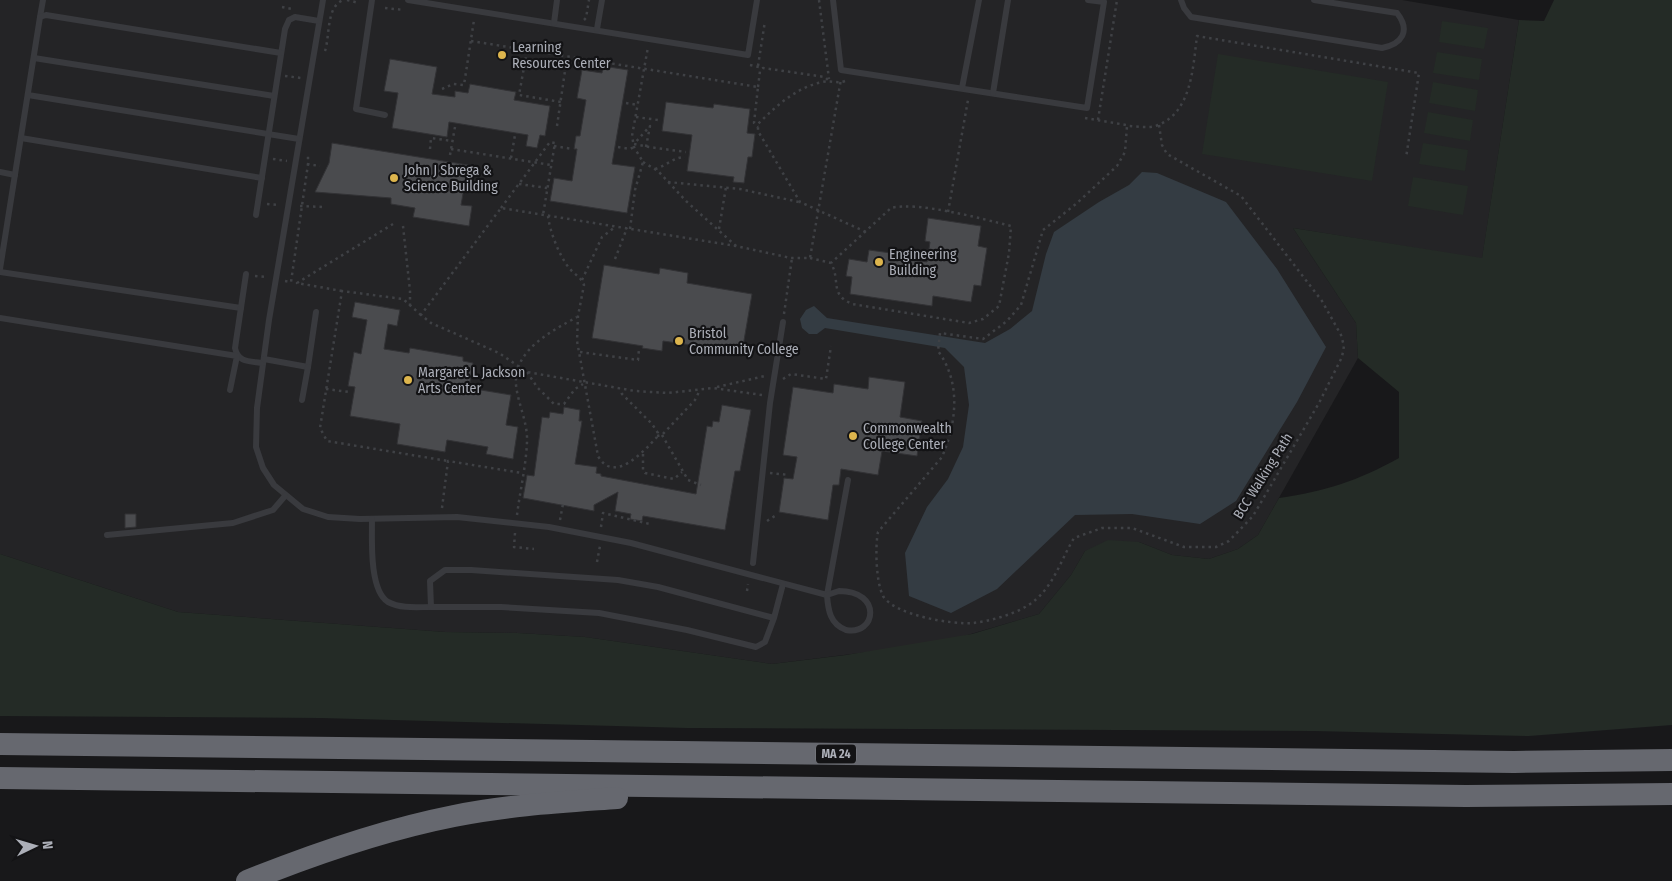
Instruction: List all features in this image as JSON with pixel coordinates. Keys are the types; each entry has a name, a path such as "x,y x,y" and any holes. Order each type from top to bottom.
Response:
{"highway":[{"name":"MA 24","path":"0,744 1524,762 1672,760"},
{"path":"0,778 1504,796 1672,794"},
{"path":"247,881 352,843 455,816 590,800 776,787"}],"lane":[{"path":"43,0 0,270 241,308"},
{"path":"323,0 263,361 256,427 256,446 268,477 285,496 303,509 337,518 441,517 524,524 596,536 827,595 847,591 862,595 870,607 867,623 850,630 836,625 828,609 827,595 848,480"},
{"path":"372,0 356,109 385,115"},
{"path":"408,0 597,29 748,55 757,0"},
{"path":"554,23 557,0"},
{"path":"597,29 602,0"},
{"path":"833,0 842,70 1087,108 1104,2 1088,0"},
{"path":"962,88 979,0"},
{"path":"993,93 1008,0"},
{"path":"1181,0 1191,17 1382,48 1393,46 1401,40 1405,32 1402,19 1397,13 1314,0"},
{"path":"40,17 46,15 281,53"},
{"path":"256,215 281,53 289,20 294,17 319,21"},
{"path":"34,58 274,96"},
{"path":"28,95 299,139"},
{"path":"21,138 262,178"},
{"path":"0,172 15,175"},
{"path":"230,390 241,308 250,275"},
{"path":"302,400 316,312"},
{"path":"0,318 236,356 240,360 308,367"},
{"path":"753,563 771,397 783,322"},
{"path":"107,535 233,524 274,510 285,496"},
{"path":"372,519 376,586 387,601 405,607 501,607 599,613 687,630 756,647 766,642 771,618 783,584"},
{"path":"431,607 430,581 445,570 471,570 618,580 658,587 771,618"}],"path":[{"path":"324,55 332,10 336,4 346,0 359,3"},
{"path":"575,19 584,20 586,18 589,0"},
{"path":"819,0 830,81"},
{"path":"1098,120 1118,0"},
{"path":"758,66 766,13"},
{"path":"442,89 453,84 464,85 474,20"},
{"path":"1159,125 1174,114 1184,102 1197,36 1419,72 1406,158"},
{"path":"649,38 632,136 634,145 643,162 654,169 736,246"},
{"path":"471,41 758,88"},
{"path":"527,51 519,96 561,102"},
{"path":"557,126 568,57"},
{"path":"800,202 754,123 760,71 763,68 825,77 830,81 840,83"},
{"path":"810,258 842,70"},
{"path":"284,76 301,78"},
{"path":"758,127 775,107 795,92 830,81"},
{"path":"948,212 969,98"},
{"path":"626,103 638,105"},
{"path":"636,117 658,120"},
{"name":"BCC Walking Path","path":"1159,125 1162,145 1167,154 1241,196 1322,301 1341,335 1344,346 1342,357 1318,403 1253,516 1229,541 1216,547 1184,547 1132,528 1102,528 1074,538 1047,590 1027,606 1007,615 972,623 948,621 900,610 884,597 878,570 876,543 878,532 942,457 946,447 955,391 946,362 938,351 940,333 983,339 1007,321 1021,305 1028,288 1039,237 1043,230 1076,204 1117,166 1126,152 1127,126 1149,127 1159,125"},
{"path":"618,147 630,149 650,126 646,147"},
{"path":"450,155 455,127"},
{"path":"511,159 515,135"},
{"path":"430,149 431,138 452,141"},
{"path":"421,316 550,142 554,143 554,146 573,149"},
{"path":"634,145 686,152"},
{"path":"543,215 554,146"},
{"path":"285,281 290,282 308,164 308,148"},
{"path":"451,149 551,165"},
{"path":"654,169 664,167 679,157 685,157"},
{"path":"271,159 289,161"},
{"path":"615,259 628,229 643,162"},
{"path":"303,163 320,166"},
{"path":"668,182 726,187 783,197 800,202 866,232"},
{"path":"519,184 547,188"},
{"path":"719,229 726,187"},
{"path":"264,204 281,205"},
{"path":"297,206 324,207"},
{"path":"901,206 948,212 1011,226 1009,253 999,306 983,318 969,323 852,304 842,299 838,292 832,263 891,208 901,206"},
{"path":"501,208 736,246 792,258 810,258 832,263"},
{"path":"548,216 557,244 567,265 582,280 584,285 578,316 577,341 598,456 601,462 606,464 625,466 643,453 657,436"},
{"path":"393,224 297,283 403,299 410,307 431,323 498,353 527,372 584,383 662,393 714,388 775,374"},
{"path":"403,226 410,307"},
{"path":"582,280 602,236 610,229 617,227"},
{"path":"783,322 792,258"},
{"path":"250,275 268,278"},
{"path":"342,291 320,428 327,441 522,473"},
{"path":"517,515 527,441 516,384 519,368 527,352 541,339 578,316"},
{"path":"714,388 771,397 783,379 791,374 826,379 831,346"},
{"path":"580,352 638,360 639,349"},
{"path":"527,372 537,387 554,404 564,404 575,389 584,383"},
{"path":"326,389 350,392"},
{"path":"620,389 629,402 652,424 657,436"},
{"path":"657,436 662,436 695,400 700,390"},
{"path":"662,436 688,480 701,485"},
{"path":"643,453 642,470 645,473 674,479 682,472"},
{"path":"441,517 448,461"},
{"path":"762,472 789,475"},
{"path":"560,520 563,504"},
{"path":"601,527 604,513 650,524"},
{"path":"515,533 514,547 534,549"},
{"path":"597,562 600,546"},
{"path":"747,592 749,582"}],"shaded area":[{"name":"Bristol Community College","path":"0,0 1402,0 1519,20 1482,259 1293,228 1356,323 1358,358 1258,535 1238,549 1209,559 1172,555 1139,542 1085,551 1071,575 1039,614 940,643 772,664 585,637 518,633 445,632 178,612 0,554"},
{"path":"1554,0 1672,0 1672,725 1529,736 1313,731 687,728 321,718 0,716 0,554 178,612 445,632 518,633 585,637 772,664 846,655 972,634 1039,614 1071,575 1085,551 1108,540 1139,542 1172,555 1209,559 1238,549 1258,535 1279,498 1341,484 1399,458 1399,392 1358,358 1356,323 1293,228 1482,258 1519,20 1544,21"},
{"path":"1442,21 1488,28 1484,49 1439,42"},
{"path":"1437,52 1482,59 1479,80 1433,73"},
{"path":"1218,54 1388,82 1372,181 1202,154"},
{"path":"1433,82 1478,90 1475,111 1429,103"},
{"path":"1428,112 1473,120 1470,141 1424,133"},
{"path":"1423,143 1468,150 1465,171 1419,164"},
{"path":"1142,172 1157,173 1226,202 1277,269 1326,347 1297,402 1236,501 1200,524 1132,514 1075,515 997,589 951,613 909,596 905,553 927,507 948,479 963,447 969,405 964,367 945,348 825,328 817,334 809,334 802,328 800,319 806,310 814,306 827,318 985,343 1010,329 1032,311 1046,254 1054,232 1099,202 1129,185"},
{"path":"1413,177 1468,186 1463,215 1408,206"}],"building":[{"path":"390,59 437,67 432,94 455,97 455,91 468,93 470,84 516,92 514,100 550,106 545,136 540,135 537,148 526,146 528,135 449,122 447,137 392,128 398,93 384,91"},
{"path":"603,66 628,70 612,164 635,167 627,213 550,201 554,178 572,181 577,149 574,149 576,136 580,136 586,100 577,98 582,70 602,73"},
{"path":"666,102 713,108 714,104 750,109 747,133 755,134 752,157 748,157 744,183 733,182 734,177 687,171 692,135 662,131"},
{"name":"John J Sbrega & Science Building","path":"332,143 468,165 461,205 472,206 469,226 413,217 415,208 391,204 391,198 315,192 329,163"},
{"name":"Engineering Building","path":"928,218 981,226 978,246 987,248 981,286 974,285 971,302 933,296 932,306 850,294 852,277 846,276 849,259 867,262 869,250 891,253 890,257 927,262 930,242 925,241"},
{"path":"604,265 659,274 660,268 688,273 687,283 752,294 742,352 663,341 662,351 592,338"},
{"name":"Margaret L Jackson Arts Center","path":"355,302 400,310 397,326 388,324 384,349 409,353 410,348 463,357 463,361 473,363 469,388 511,395 506,425 518,427 513,459 486,454 488,447 447,440 445,452 397,444 400,424 350,416 355,387 348,386 354,352 361,354 367,320 352,317"},
{"name":"Commonwealth College Center","path":"869,377 905,382 900,417 922,421 917,456 882,451 878,475 841,469 839,485 833,485 828,520 779,512 784,478 793,479 797,457 783,455 793,387 833,393 834,384 868,389"},
{"path":"722,405 751,410 740,471 735,471 725,530 643,516 642,521 630,519 631,514 615,511 618,492 594,505 594,511 523,498 527,475 534,476 542,417 549,418 550,412 563,414 564,407 580,410 579,421 582,421 575,464 597,467 596,473 601,474 601,476 696,494 707,426 712,427 713,421 719,422"},
{"path":"125,514 136,514 136,527 125,528"}],"place":[{"name":"Learning Resources Center","path":"502,55"},
{"name":"John J Sbrega & Science Building","path":"394,178"},
{"name":"Engineering Building","path":"879,262"},
{"name":"Bristol Community College","path":"679,341"},
{"name":"Margaret L Jackson Arts Center","path":"408,380"},
{"name":"Commonwealth College Center","path":"853,436"}]}
